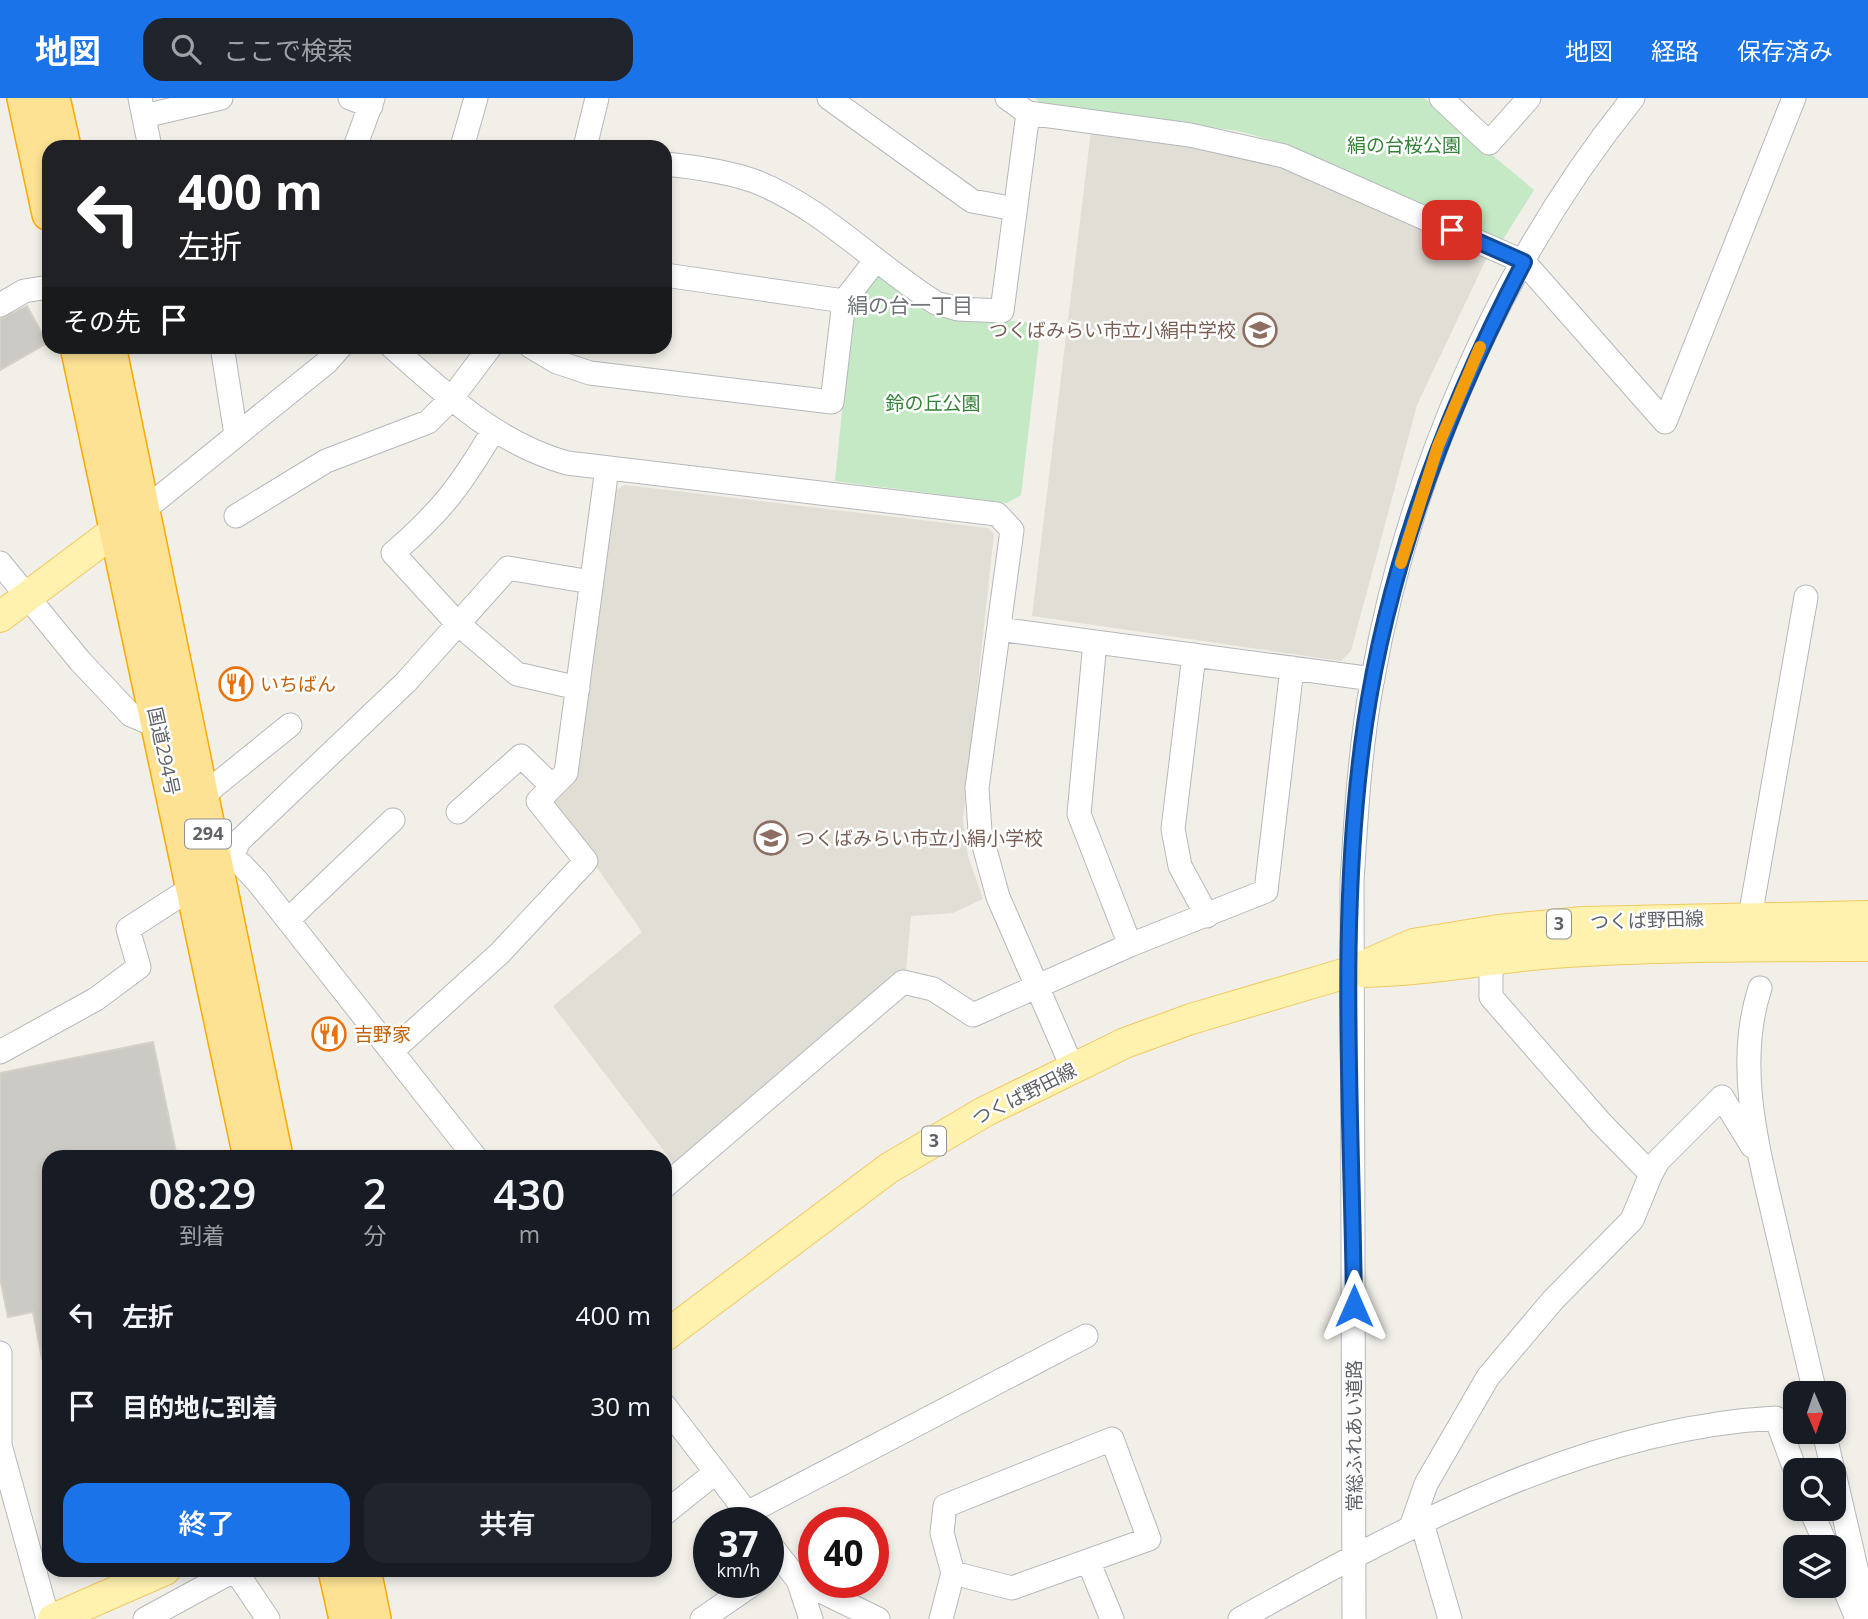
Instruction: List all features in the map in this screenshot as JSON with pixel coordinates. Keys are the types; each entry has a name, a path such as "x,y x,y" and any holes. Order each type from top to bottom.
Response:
{"highway":[{"path":"24,98 42,182"},
{"path":"53,98 62,140"},
{"name":"国道294号","path":"79,354 249,1150"},
{"name":"国道294号","path":"111,354 201,797 221,855 275,1150"},
{"path":"337,1577 346,1619"},
{"path":"365,1577 374,1619"}],"main road":[{"path":"0,617 144,510"},
{"name":"つくば野田線","path":"672,1331 889,1168 984,1112 1125,1043 1191,1019 1350,972 1413,944 1498,930 1583,922 1763,916 1868,916"},
{"name":"つくば野田線","path":"1350,972 1413,971 1595,950 1868,946"},
{"path":"51,1619 149,1577"}],"street":[{"path":"149,140 142,107 222,98"},
{"path":"464,140 476,98"},
{"path":"587,140 597,98"},
{"path":"829,98 972,201 1015,209"},
{"path":"1007,98 1028,113 1190,135 1284,156 1524,262 1665,422 1794,98"},
{"path":"1441,98 1489,143 1529,98"},
{"name":"常総ふれあい道路","path":"1354,1619 1350,972 1358,782 1373,679 1393,589 1438,446 1470,369 1524,262 1627,100"},
{"path":"357,140 365,101"},
{"path":"672,165 707,169 754,181 793,200 936,303 958,309 1002,311 1028,113"},
{"path":"544,354 557,362 590,373 832,402 844,301 876,260"},
{"path":"672,276 844,301"},
{"path":"0,305 24,291 42,288"},
{"path":"223,354 236,435"},
{"path":"144,510 332,354"},
{"path":"400,354 451,399 494,431 532,453 567,463 997,514 1012,530 977,788 980,831 998,897 1073,1069"},
{"path":"236,516 326,461 428,422 451,399 485,354"},
{"path":"494,431 454,493 431,520 393,553 457,623 517,674 578,688"},
{"path":"393,1050 500,953 586,861 538,801 566,773 607,468"},
{"path":"0,564 80,661 131,715 159,727"},
{"path":"470,1150 289,919 242,864 221,855 406,682 508,568 591,582"},
{"path":"1763,916 1806,597"},
{"path":"999,629 1373,679"},
{"path":"1095,642 1079,814 1130,945"},
{"path":"1194,655 1173,829 1180,866 1207,916"},
{"path":"672,1180 903,982 933,989 972,1015 1130,945 1266,891 1292,668"},
{"path":"201,797 289,725"},
{"path":"458,812 521,756 552,786"},
{"path":"289,919 393,820"},
{"path":"0,1052 96,999 139,967 128,929 193,887"},
{"path":"1491,960 1491,997 1601,1123 1651,1174"},
{"path":"1760,988 1753,1010 1748,1063 1751,1114 1812,1381"},
{"path":"1450,1619 1416,1525 1426,1484 1488,1377 1553,1300 1632,1220 1658,1161 1721,1097 1761,1161"},
{"path":"770,1507 1086,1336"},
{"path":"0,1353 0,1445 51,1619"},
{"path":"672,1415 742,1507"},
{"path":"1240,1619 1416,1525 1555,1466 1693,1426 1776,1418 1791,1458"},
{"path":"941,1619 953,1573 942,1533 944,1506 1112,1439 1149,1539 1089,1563 1012,1588 953,1573"},
{"path":"672,1507 716,1472"},
{"path":"1845,1521 1868,1619"},
{"path":"1089,1563 1112,1619"},
{"path":"784,1572 878,1619"},
{"path":"784,1574 811,1619"},
{"path":"145,1619 222,1577"},
{"path":"240,1577 268,1619"},
{"path":"1846,1592 1858,1619"},
{"path":"702,1619 733,1598"}],"shaded area":[{"name":"つくばみらい市立小絹中学校","path":"1091,131 1235,152 1301,171 1488,255 1417,405 1351,651 1341,661 1032,616"},
{"name":"つくばみらい市立小絹小学校","path":"625,485 988,528 994,534 963,820 968,856 983,899 953,913 911,916 906,970 677,1168 672,1161 672,1150 663,1150 553,1006 642,932 550,800 572,780 616,490"}],"green space":[{"name":"絹の台桜公園","path":"1035,98 1424,98 1534,190 1502,241 1286,144 1238,131 1041,103"},
{"name":"鈴の丘公園","path":"873,277 883,277 972,320 1030,322 1040,333 1021,495 1007,503 835,481 853,302"}],"building":[{"path":"27,306 42,334 42,346 0,370 0,319"},
{"path":"153,1042 176,1150 42,1150 42,1359 33,1312 8,1317 0,1278 0,1073"}],"slow traffic":[{"path":"1401,563 1438,446 1480,347"}],"place":[{"name":"つくばみらい市立小絹中学校","path":"1260,330"},
{"name":"いちばん","path":"236,684"},
{"name":"つくばみらい市立小絹小学校","path":"771,838"},
{"name":"吉野家","path":"329,1034"}],"district":[{"name":"絹の台一丁目","path":"910,306"}],"route":[{"path":"1354,1306 1351,898 1358,782 1365,725 1393,589 1416,509 1438,446 1470,369 1524,262 1452,230"}]}
